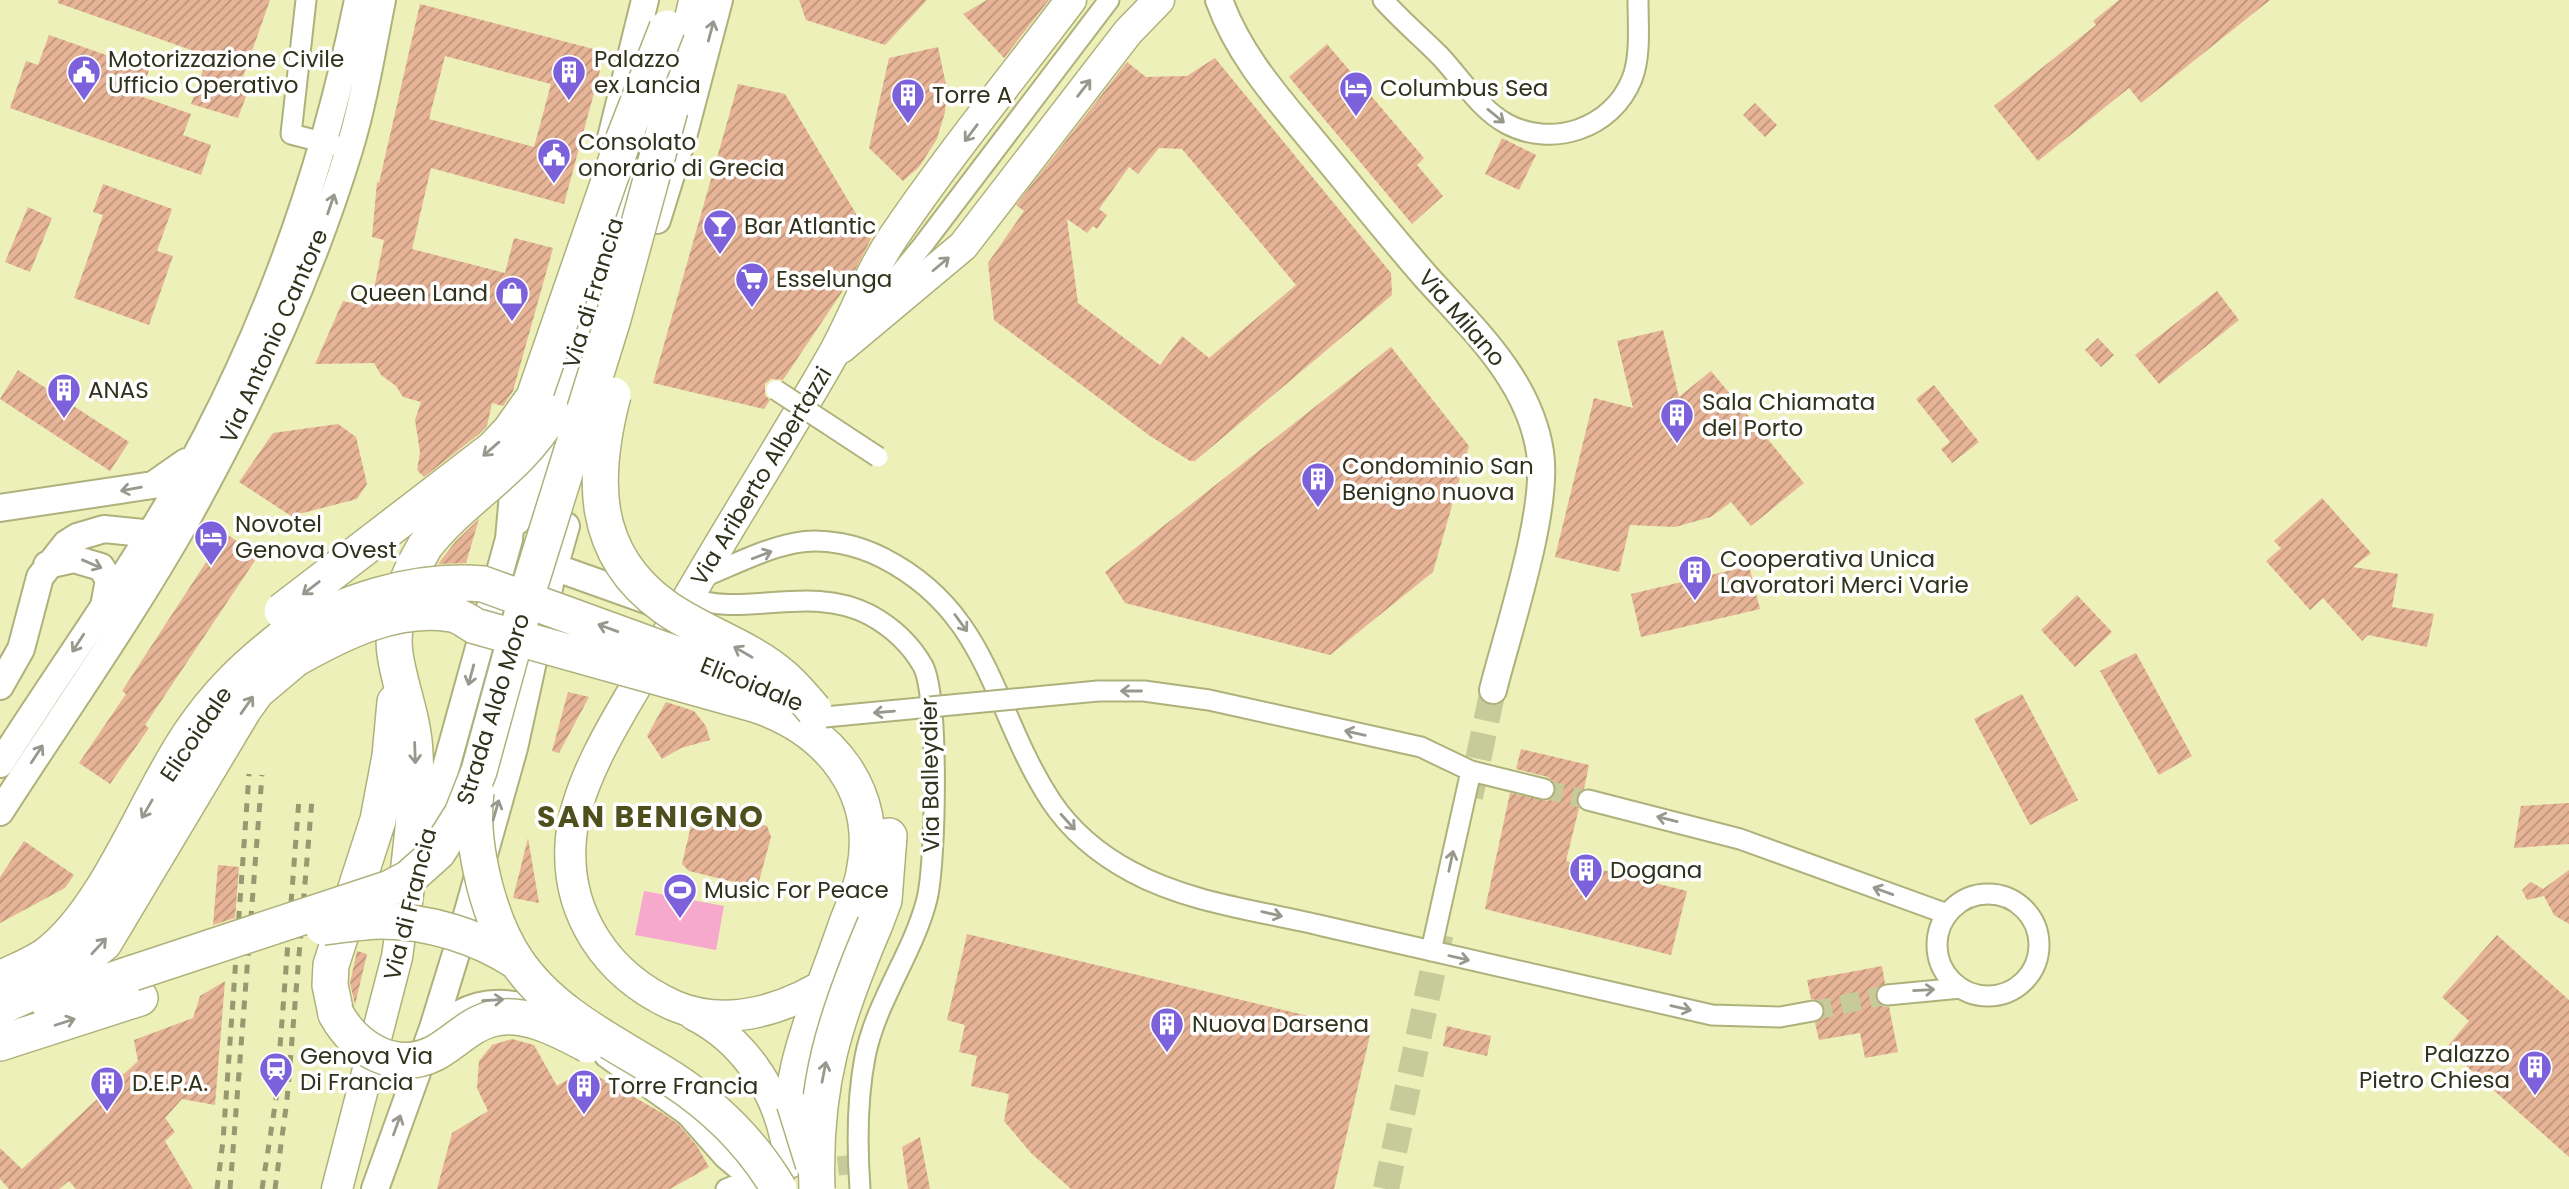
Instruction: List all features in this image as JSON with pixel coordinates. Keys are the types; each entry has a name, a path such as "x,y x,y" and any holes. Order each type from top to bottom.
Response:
{"highway":[{"path":"697,0 677,122 642,280 601,442 600,507 622,562 650,595 666,608 780,674 820,713"},
{"path":"670,14 642,141 591,307 558,401 532,442 508,470 452,517 425,546 413,570 396,623 397,667 387,776 370,843 342,924 330,975 337,1014 344,1028 361,1044 396,1061 417,1059 435,1053 471,1028 492,1019 510,1017 557,1029 718,1114"},
{"path":"193,749 257,691 286,636 493,449 528,405 542,379 624,138 670,14"},
{"name":"Strada Aldo Moro","path":"0,1013 46,1003 369,896 409,878 438,852 462,814 479,771 530,585 677,122"},
{"name":"Elicoidale","path":"286,636 310,621 355,603 439,584 483,584 789,695 820,713 844,734 863,761 885,814 888,868 884,900 840,1009 823,1071 815,1141 817,1189"},
{"path":"0,1007 55,982 74,970 104,943 132,899 193,749 206,695 233,656 286,636 429,613 454,614 475,626 757,705 798,723 823,740 843,765 859,798 866,833 864,873 828,982"},
{"path":"397,667 414,733 415,757 414,818 403,915"},
{"name":"Elicoidale","path":"0,979 38,961 71,931 193,749"},
{"path":"479,771 473,816 477,854 495,921 530,972 547,995 578,1019 673,1080 718,1114 747,1145 773,1179"},
{"path":"0,1043 140,998 257,934 383,921 475,939 530,972"},
{"name":"Elicoidale","path":"773,1179 801,1057 828,982"}],"main road":[{"name":"Via Antonio Cantore","path":"0,764 147,536 205,439 250,348 337,146 358,0"},
{"name":"Via Antonio Cantore","path":"0,812 187,518 261,378 311,261 337,146 382,0"},
{"name":"Via di Francia","path":"337,1189 397,957 403,915 509,538 514,482 586,250 634,37 645,0"},
{"name":"Via di Francia","path":"375,1189 433,1028 473,893 514,748 552,573 677,122 719,0"},
{"path":"833,355 877,262 1071,0"},
{"path":"833,355 963,246 1128,32 1159,0"},
{"name":"Via Milano","path":"1219,0 1228,26 1254,68 1407,254 1503,363 1531,416 1540,454 1541,491 1493,690"},
{"name":"Via Ariberto Albertazzi","path":"694,588 833,355"},
{"path":"0,508 153,485 179,469 205,439"},
{"path":"0,686 20,649 35,589 47,565 65,544 90,532 117,529 147,536 168,534 187,518"},
{"path":"47,565 75,559 101,566 109,580 105,601"},
{"name":"Via Balleydier","path":"552,573 654,603 694,588"},
{"name":"Elicoidale","path":"694,588 594,764 574,815 570,860 573,883 588,930 611,964 644,990 682,1009 726,1016 776,1009 828,982 846,967 875,924"},
{"path":"682,1009 720,1031 764,1080 782,1124 773,1179"},
{"path":"726,1016 761,1051 792,1104 817,1189"}],"street":[{"path":"306,0 291,134 337,146"},
{"path":"833,355 923,245 1109,0"},
{"path":"1383,0 1440,56 1489,111 1522,130 1549,135 1578,130 1595,122 1624,95 1635,68 1638,0"},
{"path":"776,390 878,457"},
{"path":"694,588 795,543 821,542 868,550 917,580 953,613 985,662 1050,799 1080,836 1101,853 1134,873 1219,902 1712,1014 1780,1017 1813,1011"},
{"name":"Via Balleydier","path":"694,588 707,604 813,600 854,608 896,633 924,668 933,744 932,872 916,931 881,1009 865,1056 853,1164 860,1189"},
{"path":"820,713 1098,691 1144,691 1222,703 1421,747 1471,771 1544,789"},
{"path":"1431,951 1471,771"},
{"path":"1588,800 1740,839 1947,914"},
{"path":"473,893 506,952 530,972 595,1037 686,1115 723,1158 773,1179"},
{"path":"1975,895 2000,895 2023,906 2034,919 2039,936 2039,953 2034,969 2024,982 2010,991 1993,996 1976,995 1961,988 1949,977 1940,963 1937,946 1939,929 1947,914 1959,902 1975,895"},
{"path":"528,1004 530,972"},
{"path":"1887,995 1908,990 1961,988"},
{"path":"433,1028 449,1015 472,1003 497,998 528,1004 595,1037 697,1102 773,1179"},
{"path":"726,1189 773,1179"}],"shaded area":[{"name":"Music For Peace","path":"644,891 724,906 716,950 635,935"}],"building":[{"path":"58,0 270,0 239,88 248,91 238,118 191,104 208,56 58,3"},
{"path":"799,0 927,0 885,45 806,20"},
{"path":"987,0 1049,0 1004,58 963,14"},
{"path":"2119,0 2270,0 2141,103 2129,88 2038,161 1994,106 2096,25 2093,21"},
{"path":"420,4 605,52 564,204 431,168 412,249 505,273 514,238 553,248 513,391 503,406 492,403 487,426 479,434 424,477 417,470 420,452 415,420 421,402 403,397 396,386 381,375 374,363 315,364 343,301 351,303 353,299 371,303 384,240 372,237 377,182 379,183","holes":["445,56 551,84 534,147 429,119"]},
{"name":"Motorizzazione Civile Ufficio Operativo","path":"49,35 149,70 140,96 191,114 183,135 211,145 201,175 10,108 26,61 38,65"},
{"name":"Columbus Sea","path":"1327,44 1424,158 1417,165 1443,196 1412,224 1289,77"},
{"name":"Torre A","path":"938,47 947,89 945,112 937,139 919,167 903,181 869,148 889,58"},
{"path":"1215,58 1391,273 1392,295 1195,461 1190,461 1150,436 994,320 988,263 1024,211 1016,205 1127,62 1146,77 1187,76","holes":["1159,148 1182,149 1296,285 1209,358 1182,336 1160,365 1078,303 1067,219 1087,233 1093,226 1097,229 1107,215 1099,209 1129,167 1138,174"]},
{"name":"Esselunga","path":"738,84 785,94 871,239 850,280 783,380 771,379 765,384 765,395 770,400 764,409 653,383"},
{"path":"1755,103 1777,125 1765,137 1743,115"},
{"path":"1502,138 1536,155 1519,190 1485,174"},
{"path":"103,184 172,209 157,251 173,256 149,325 74,298 103,215 93,212"},
{"path":"28,207 52,218 30,272 5,262"},
{"path":"2217,291 2239,320 2159,384 2135,355"},
{"name":"Sala Chiamata del Porto","path":"1663,330 1679,397 1711,371 1804,483 1751,526 1731,502 1711,517 1675,527 1630,525 1619,572 1555,557 1594,398 1633,408 1617,341"},
{"path":"2098,338 2114,355 2101,367 2085,350"},
{"name":"Condominio San Benigno nuova","path":"1391,347 1469,446 1433,572 1330,655 1125,603 1105,572"},
{"name":"ANAS","path":"18,370 129,442 110,471 0,399"},
{"path":"1934,385 1979,442 1952,463 1941,449 1950,442 1916,399"},
{"path":"338,424 356,437 367,484 357,499 291,516 239,482 273,433"},
{"path":"2322,498 2371,553 2353,567 2398,574 2392,607 2434,614 2427,647 2368,635 2362,641 2323,598 2310,610 2266,561 2281,548 2274,541"},
{"path":"479,519 466,563 438,564 455,542"},
{"path":"225,533 258,556 145,725 149,728 110,784 79,763 126,694 122,691"},
{"name":"Cooperativa Unica Lavoratori Merci Varie","path":"1749,566 1760,609 1641,637 1631,594"},
{"path":"2077,595 2112,632 2075,667 2041,630"},
{"path":"2136,653 2192,756 2159,775 2100,671"},
{"path":"568,692 589,697 559,753 552,751"},
{"path":"2022,694 2078,800 2030,825 1974,719"},
{"path":"666,702 694,711 706,726 710,740 681,748 662,759 647,736"},
{"name":"Dogana","path":"1521,749 1589,765 1584,789 1576,798 1579,808 1566,861 1687,891 1671,955 1485,909 1510,793 1547,801 1556,791 1553,781 1548,777 1516,769"},
{"path":"2569,803 2569,844 2514,848 2521,806"},
{"path":"704,810 767,826 771,837 759,881 754,887 689,871 682,864 693,817"},
{"path":"528,838 539,903 513,898"},
{"path":"24,841 74,875 65,888 0,923 0,877"},
{"path":"218,865 239,867 235,918 213,925"},
{"path":"2569,870 2569,924 2554,915 2544,896 2527,900 2522,890 2531,882 2543,889"},
{"name":"Nuova Darsena","path":"967,934 1371,1031 1334,1189 1071,1189 1031,1153 1004,1121 1009,1094 971,1086 977,1056 959,1052 965,1025 947,1020"},
{"name":"Palazzo Pietro Chiesa","path":"2497,935 2569,1000 2569,1157 2446,1048 2469,1021 2442,997"},
{"path":"357,951 367,954 355,1005 350,983"},
{"path":"1882,966 1885,983 1876,989 1875,997 1881,1006 1889,1007 1898,1052 1865,1058 1860,1033 1819,1040 1815,1023 1824,1016 1825,1008 1818,1000 1811,999 1807,980"},
{"path":"225,981 215,1105 182,1099 165,1118 175,1132 165,1141 193,1189 76,1189 69,1181 59,1189 9,1189 0,1179 0,1148 22,1169 138,1061 134,1040 193,1018 200,996"},
{"path":"1447,1026 1491,1036 1487,1056 1443,1046"},
{"name":"Torre Francia","path":"512,1039 534,1045 557,1086 585,1069 662,1113 678,1124 697,1146 709,1167 670,1189 437,1189 452,1133 488,1111 477,1088 479,1061 492,1045"},
{"path":"920,1137 930,1189 908,1189 902,1147"}],"tunnel":[{"path":"1470,797 1493,690"},
{"path":"1544,789 1588,800"},
{"path":"1386,1189 1442,927"},
{"path":"1813,1011 1887,995"},
{"path":"809,1169 848,1165"}],"railway":[{"path":"217,1189 223,1141 249,774"},
{"path":"230,1189 262,775"},
{"path":"262,1189 276,1099 299,799"},
{"path":"275,1189 287,1100 312,799"}],"place":[{"name":"Motorizzazione Civile Ufficio Operativo","path":"84,102"},
{"name":"Palazzo ex Lancia","path":"569,102"},
{"name":"Columbus Sea","path":"1356,118"},
{"name":"Torre A","path":"908,125"},
{"name":"Consolato onorario di Grecia","path":"554,185"},
{"name":"Bar Atlantic","path":"720,256"},
{"name":"Esselunga","path":"752,309"},
{"name":"Queen Land","path":"512,323"},
{"name":"ANAS","path":"64,420"},
{"name":"Sala Chiamata del Porto","path":"1677,445"},
{"name":"Condominio San Benigno nuova","path":"1318,509"},
{"name":"Novotel Genova Ovest","path":"211,567"},
{"name":"Cooperativa Unica Lavoratori Merci Varie","path":"1695,602"},
{"name":"Dogana","path":"1586,900"},
{"name":"Music For Peace","path":"680,920"},
{"name":"Nuova Darsena","path":"1167,1054"},
{"name":"Palazzo Pietro Chiesa","path":"2535,1097"},
{"name":"Genova Via Di Francia","path":"276,1099"},
{"name":"D.E.P.A.","path":"107,1113"},
{"name":"Torre Francia","path":"584,1116"}],"district":[{"name":"SAN BENIGNO","path":"651,816"}]}
